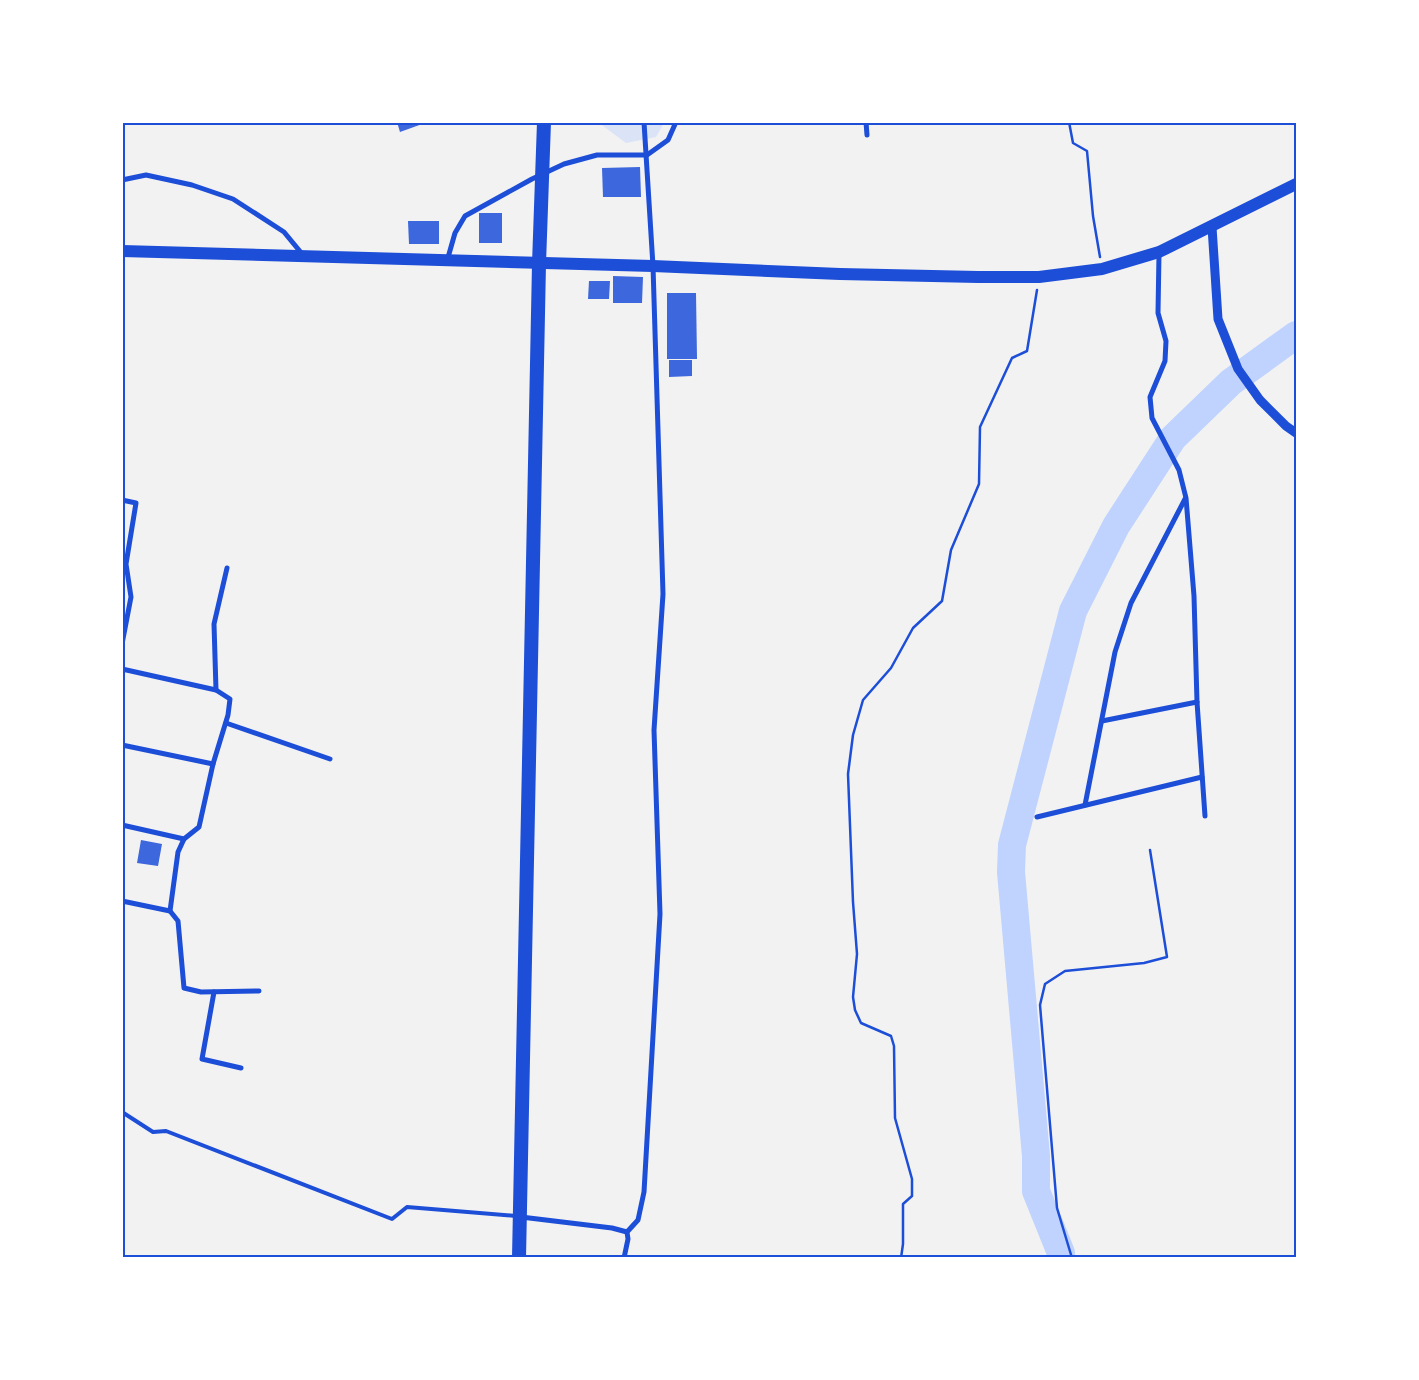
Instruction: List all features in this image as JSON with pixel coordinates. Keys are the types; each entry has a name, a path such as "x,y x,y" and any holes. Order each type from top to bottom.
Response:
{"highway":[{"path":"519,1258 539,264 544,122"}],"main road":[{"path":"122,251 653,266 840,274 1039,277 1102,269 1159,252 1296,184"}],"street":[{"path":"627,1232 638,1220 644,1192 660,914 654,730 664,594 653,266 644,122"},
{"path":"447,260 455,233 466,216 564,164 597,155 647,154 668,140 676,122"},
{"path":"866,122 867,135"},
{"path":"122,180 146,175 192,185 233,199 284,232 303,256"},
{"path":"1212,227 1218,319 1238,369 1260,400 1286,426 1296,433"},
{"path":"1159,252 1158,314 1166,341 1165,361 1150,397 1152,418 1163,443 1179,470 1186,498 1194,596 1197,702 1205,816"},
{"path":"1085,805 1115,652 1131,603 1186,498"},
{"path":"122,500 136,503 126,564 131,597 122,644"},
{"path":"216,690 214,624 227,568"},
{"path":"122,669 216,690 230,699 226,723 213,764 199,828 184,839 178,852 170,911"},
{"path":"1102,721 1197,702"},
{"path":"226,723 330,759"},
{"path":"122,745 213,764"},
{"path":"1037,817 1202,777"},
{"path":"122,825 184,839"},
{"path":"122,901 170,911 178,921 184,988 201,992 259,991"},
{"path":"214,992 202,1059 242,1068"},
{"path":"521,1216 612,1228 627,1232"},
{"path":"624,1258 628,1239 627,1232"}],"lane":[{"path":"122,1112 153,1132 166,1131 392,1218 406,1207 521,1216"}],"path":[{"path":"1069,122 1073,143 1087,152 1093,216 1102,269"},
{"path":"901,1258 903,1204 912,1196 912,1179 895,1118 894,1046 891,1036 861,1023 854,1010 853,997 858,954 853,902 848,774 853,736 863,700 891,668 912,628 942,601 951,550 979,484 980,427 1012,358 1027,350 1039,277"},
{"path":"1072,1258 1057,1208 1040,1005 1045,984 1064,971 1144,963 1167,957 1150,850"}],"shaded area":[{"path":"599,123 664,123 656,137 626,143"}],"building":[{"path":"397,122 425,122 425,123 400,132"},
{"path":"640,167 641,197 603,197 602,168"},
{"path":"479,213 502,213 502,243 479,243"},
{"path":"408,221 439,221 439,244 409,244"},
{"path":"613,276 643,277 642,303 613,303"},
{"path":"589,281 610,281 609,299 588,299"},
{"path":"667,293 696,293 697,359 667,359"},
{"path":"669,360 692,360 692,376 669,377"},
{"path":"141,840 162,844 158,866 137,863"}],"waterway":[{"path":"1061,1258 1061,1253 1036,1191 1036,1156 1011,872 1012,845 1073,611 1116,526 1173,438 1231,382 1296,335"}]}
